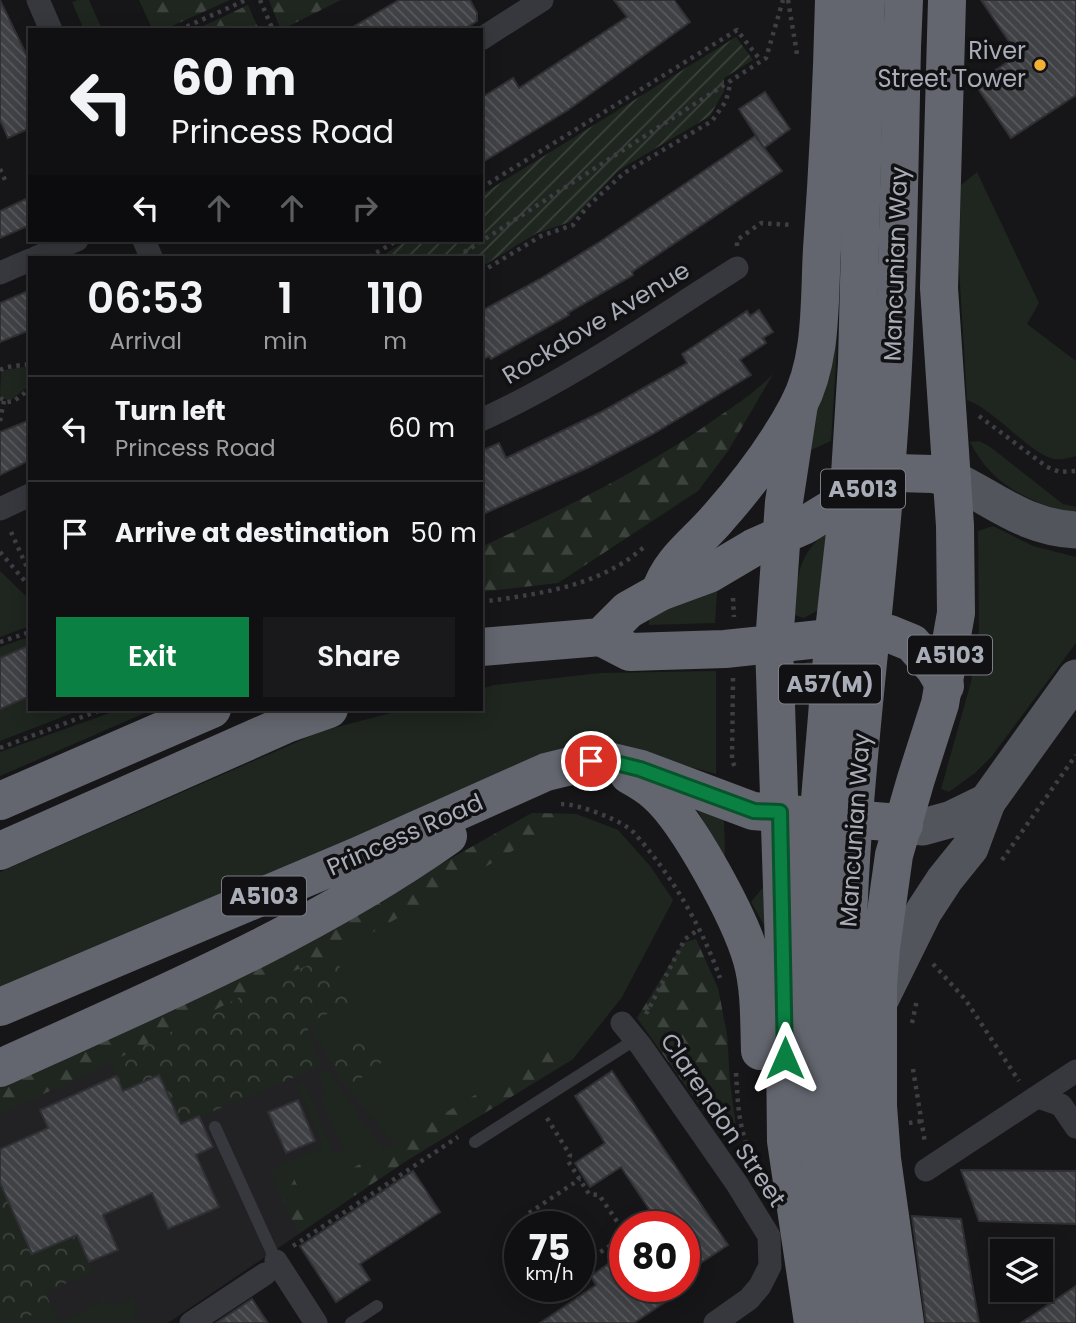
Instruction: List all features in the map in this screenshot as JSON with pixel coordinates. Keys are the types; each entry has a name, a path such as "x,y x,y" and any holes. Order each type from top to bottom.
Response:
{"highway":[{"path":"483,647 601,637 628,610 660,592 675,562 718,519 748,482 799,404 807,385 818,337 832,103 834,0"},
{"name":"Mancunian Way","path":"866,0 883,46 894,354 855,819 847,959 854,1149 863,1244 876,1323"},
{"name":"Mancunian Way","path":"838,1323 814,1115 811,1005 813,917 820,799 848,506 883,46 904,0"},
{"path":"947,6 939,288 967,488"},
{"path":"799,404 784,502 774,644 784,947 786,1141 813,1323"},
{"name":"A5013","path":"660,592 709,574 896,473 933,474 967,488"},
{"name":"A5103","path":"780,812 904,825 945,686 956,613 956,550 967,488"},
{"name":"A5103","path":"601,637 630,652 725,649 890,634 912,643 935,669 945,686"},
{"path":"0,801 207,711"},
{"path":"0,851 289,723 323,711"},
{"path":"591,761 613,767 633,777 657,794 685,830 733,911 743,931 758,994 761,1074 767,1098 786,1141"},
{"name":"Princess Road","path":"0,1007 360,855 539,793 546,772 591,761 612,762 640,769 754,811 780,812"},
{"path":"0,1068 254,951 346,903 437,844 539,793"},
{"name":"Mancunian Way","path":"904,825 891,870 877,1006 878,1106 882,1159 905,1323"}],"main road":[{"path":"967,488 1021,518 1076,530"},
{"name":"A5103","path":"904,825 922,827 952,818 987,802 1076,678"},
{"path":"877,1006 925,911 945,879 971,848 987,802"}],"street":[{"path":"38,0 50,28"},
{"path":"483,38 542,0"},
{"path":"39,256 72,242"},
{"path":"0,273 28,261"},
{"name":"Rockdove Avenue","path":"483,419 556,382 619,345 737,268"},
{"path":"0,509 28,496"},
{"name":"Clarendon Street","path":"629,1032 764,1224 769,1236 770,1266 760,1286 749,1298 715,1323"},
{"path":"926,1170 1076,1071"},
{"path":"1038,1097 1061,1105 1076,1127"},
{"path":"191,1323 271,1267 316,1323"}],"lane":[{"path":"475,1142 629,1032"},
{"path":"215,1126 271,1267"},
{"path":"351,1323 377,1306"}],"path":[{"path":"183,28 246,0"},
{"path":"260,0 272,28"},
{"path":"483,240 766,58 783,0"},
{"path":"483,187 737,30 761,61"},
{"path":"483,271 541,236 573,225 624,173 712,121 726,101 731,80"},
{"path":"0,169 5,180"},
{"path":"737,268 737,240 761,223 796,225"},
{"path":"371,256 395,242"},
{"path":"459,256 480,242"},
{"path":"0,370 28,364"},
{"path":"0,421 2,400 14,401 28,390"},
{"path":"980,417 1047,467 1060,472 1076,471"},
{"path":"11,532 28,570"},
{"path":"483,602 560,590 602,575 646,546"},
{"path":"0,552 28,585"},
{"path":"0,642 28,633"},
{"path":"732,685 732,760"},
{"path":"0,748 98,711"},
{"path":"999,864 1076,755"},
{"path":"539,793 629,827 658,861 682,900"},
{"path":"629,1032 644,1018 685,939 698,930"},
{"path":"926,969 930,960 965,999 1023,1088 1038,1097"},
{"path":"911,1028 918,996"},
{"path":"912,1065 922,1121"},
{"path":"546,1112 547,1121 570,1155 568,1161 589,1194 599,1195 609,1211"},
{"path":"531,1211 580,1179"}],"shaded area":[{"path":"532,813 576,814 618,830 650,866 673,900 622,997 573,1059 406,1161 168,1323 0,1323 0,1082 363,908"}],"green space":[{"path":"89,0 103,28 83,28 72,2"},
{"path":"139,0 230,0 167,28 147,28 151,26"},
{"path":"269,0 341,0 285,28 280,28"},
{"path":"248,5 258,28 199,28"},
{"path":"736,37 753,60 724,78 724,91 710,116 619,170 570,222 537,233 483,266 483,256 382,256 405,242 483,242 483,194"},
{"path":"844,97 831,441 811,450"},
{"path":"977,172 1039,303 1027,324 1076,361 1076,456 1054,459 1045,456 978,405 967,400 959,267 961,185"},
{"path":"28,366 28,387 11,400 0,395 1,373"},
{"path":"773,374 728,451 698,491 558,583 483,592 483,546 632,471 690,436"},
{"path":"979,441 1063,504 1076,507 1076,514 1028,498 1001,481 989,470 970,442"},
{"path":"993,526 1033,546 1076,557 1076,643 992,756 975,773 949,792 941,789 971,682 979,631 978,531"},
{"path":"830,529 822,608 804,618 794,615 798,578 805,557 819,538"},
{"path":"0,571 28,598 28,627 0,637"},
{"path":"718,579 715,623 649,625 649,620"},
{"path":"28,639 28,646 0,658 0,647"},
{"path":"817,661 810,741 807,693 797,685 797,669 807,662"},
{"path":"716,671 716,774 623,748 0,991 0,872 322,731 398,711 483,711 483,688 600,673"},
{"path":"28,697 28,711 78,711 0,741 0,709"},
{"path":"115,711 149,711 0,776 0,752"},
{"path":"698,811 724,819 723,857"},
{"path":"532,813 576,814 334,955 284,975 147,1046 0,1114 0,1082 363,908"},
{"path":"576,814 618,830 650,866 673,900 622,997 573,1059 550,1050 395,1145 343,1083 352,1083 340,1042 326,1053 306,1024 357,1000 334,955"},
{"path":"764,886 768,932 751,902"},
{"path":"696,939 718,988 727,1034 738,1141 730,1148 637,1018 683,943"},
{"path":"334,955 357,1000 306,1024 321,1066 132,1145 173,1107 159,1075 123,1091 111,1062 284,975"},
{"path":"363,1033 372,1040 382,1059 379,1068 352,1083 343,1083 326,1053 340,1042"},
{"path":"550,1050 573,1059 354,1196 343,1174"},
{"path":"328,1070 383,1150 344,1174 354,1196 314,1223 292,1174 275,1181 270,1169 323,1147 297,1084 303,1081 334,1155 344,1150 320,1098 326,1094 318,1073"},
{"path":"292,1174 314,1223 298,1234 275,1181"},
{"path":"0,1183 31,1254 77,1235 93,1272 45,1292 51,1306 14,1323 0,1323"},
{"path":"134,1298 136,1323 61,1323 104,1299 112,1306"},
{"path":"51,1306 61,1323 15,1323"}],"building":[{"path":"0,0 28,58 28,129 8,138 0,120"},
{"path":"399,0 470,0 477,13 477,21 466,28 351,28"},
{"path":"614,0 674,0 690,22 568,110 483,162 483,97 513,78 519,88 627,17"},
{"name":"River Street Tower","path":"981,0 1076,0 1076,95 1011,138 975,84 1018,55"},
{"path":"765,92 790,129 764,148 739,109"},
{"path":"755,136 782,171 632,272 633,275 568,313 569,315 491,359 489,356 483,360 483,310 601,241"},
{"path":"28,198 28,226 0,238 0,211"},
{"path":"28,291 28,331 0,342 0,303"},
{"path":"759,310 773,332 763,338 766,343 740,360 751,375 653,434 587,468 483,514 483,450 499,443 506,458 601,412 687,363 682,354 747,311 750,316"},
{"path":"28,421 28,461 0,475 0,432"},
{"path":"28,646 28,697 0,709 0,658"},
{"path":"612,1071 728,1245 700,1263 700,1211 650,1211 621,1167 590,1187 575,1163 605,1143 575,1096"},
{"path":"159,1075 181,1124 199,1116 213,1147 196,1155 219,1207 168,1229 152,1193 103,1215 118,1250 89,1262 77,1235 32,1254 0,1183 0,1149 48,1128 40,1110 116,1076 123,1091"},
{"path":"298,1100 315,1141 286,1153 268,1112"},
{"path":"961,1170 1076,1171 1076,1224 979,1221"},
{"path":"413,1171 440,1212 360,1264 370,1280 336,1302 300,1246"},
{"path":"912,1216 961,1219 979,1323 926,1323"},
{"path":"609,1263 609,1302 665,1302 634,1323 540,1323 571,1302 595,1302 595,1273"},
{"path":"1076,1286 1076,1323 1021,1323 1053,1302"},
{"path":"252,1299 268,1323 216,1323"}],"place":[{"name":"River Street Tower","path":"1040,65"}],"route":[{"path":"591,761 612,762 640,769 754,811 780,812 785,1058"}]}
